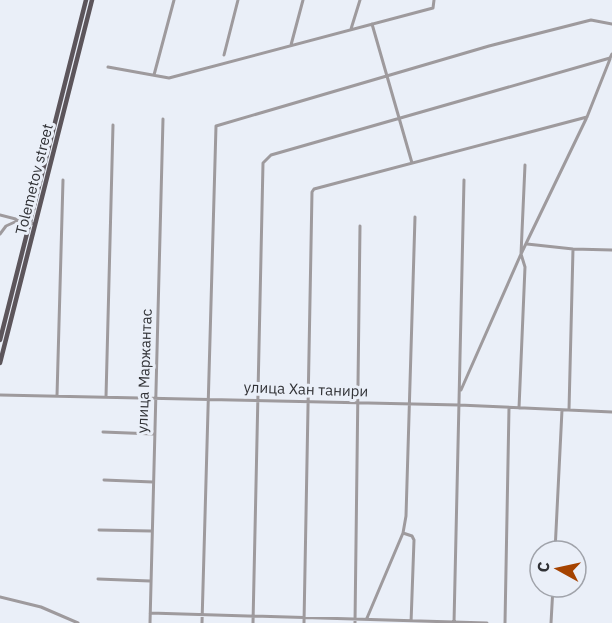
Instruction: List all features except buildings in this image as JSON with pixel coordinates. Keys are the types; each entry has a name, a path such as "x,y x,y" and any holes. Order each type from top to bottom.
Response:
{"main road":[{"name":"Tolemetov street","path":"0,363 86,0"},
{"name":"Tolemetov street","path":"0,340 92,0"}],"street":[{"path":"153,75 174,0"},
{"path":"224,55 238,0"},
{"path":"291,45 303,0"},
{"path":"351,29 360,0"},
{"path":"108,67 169,78 433,8 434,0"},
{"path":"202,623 216,126 387,74 591,20 612,23"},
{"path":"372,24 411,163"},
{"path":"460,391 521,254 587,117 611,56"},
{"path":"253,623 263,163 271,155 611,56"},
{"path":"304,623 314,189 587,117"},
{"name":"улица Маржантас","path":"150,623 163,119"},
{"path":"106,397 113,125"},
{"path":"519,408 525,267 521,254 525,165"},
{"path":"57,396 63,180"},
{"path":"454,622 465,180"},
{"path":"0,215 32,224"},
{"path":"367,618 403,532 406,516 415,217"},
{"path":"0,234 6,226 19,220"},
{"path":"355,623 360,226"},
{"path":"527,244 612,250"},
{"path":"569,410 573,249"},
{"path":"0,312 6,314"},
{"name":"улица Хан танири","path":"0,394 459,405 612,412"},
{"path":"505,623 509,408"},
{"path":"556,539 562,410"},
{"path":"103,432 154,434"},
{"path":"104,480 153,482"},
{"path":"99,530 151,531"},
{"path":"403,532 412,536 414,540 412,622"},
{"path":"98,579 150,581"},
{"path":"0,597 41,607 78,623"},
{"path":"551,623 552,599"},
{"path":"150,613 355,617 412,622 487,623"}]}
